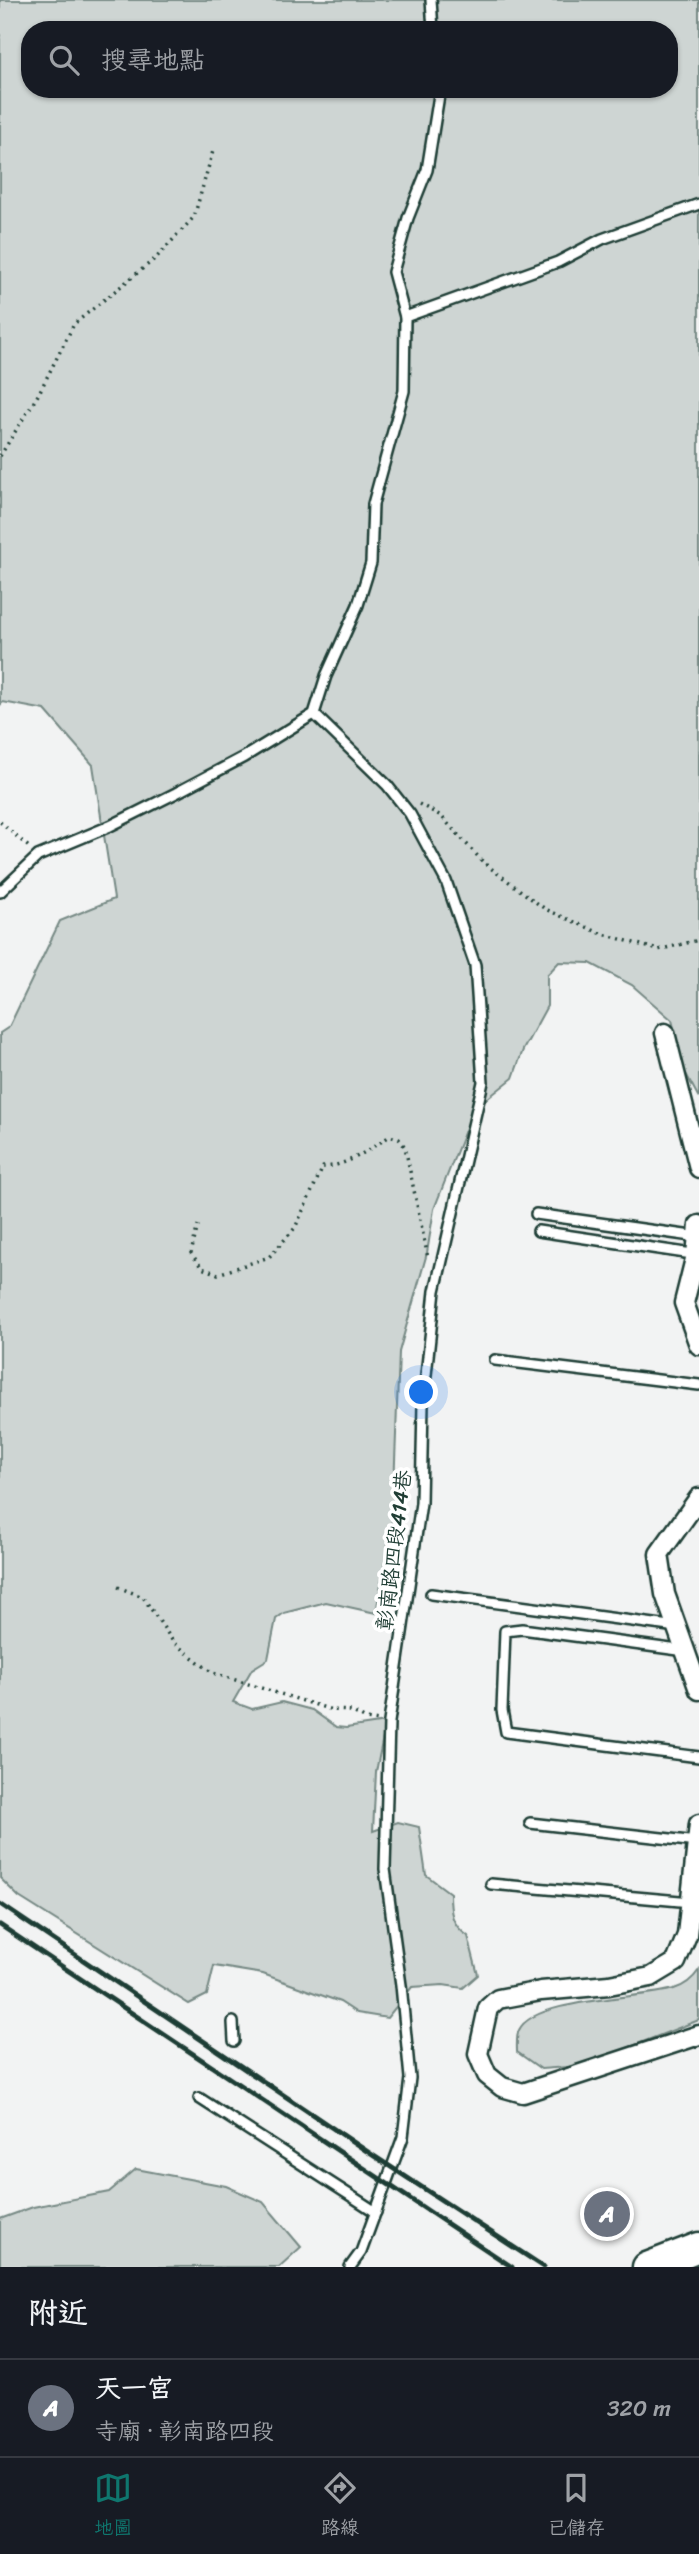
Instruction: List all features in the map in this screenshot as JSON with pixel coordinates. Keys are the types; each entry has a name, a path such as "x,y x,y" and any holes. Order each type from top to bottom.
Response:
{"main road":[{"path":"647,2267 699,2248"}],"street":[{"path":"665,1033 699,1168"},
{"path":"699,1225 698,1246 684,1303 699,1345"},
{"path":"699,1499 659,1554 665,1594 699,1690"},
{"path":"698,1833 687,1935 676,1962 651,1977 498,1999 488,2008 478,2054 487,2075 502,2087 523,2093 699,2035"}],"lane":[{"path":"431,0 432,21"},
{"path":"0,892 38,856 110,826 176,793 244,757 314,714 326,676 358,605 371,563 373,504 404,391 405,317 393,272 408,218 427,170 439,98"},
{"path":"405,317 558,262 602,239 699,204"},
{"name":"彰南路四段414巷","path":"314,714 387,785 410,814 446,881 475,965 483,1082 435,1291 423,1403 421,1503 389,1722 385,1869 401,1985 410,2078 403,2137 361,2252 350,2267"},
{"path":"536,1214 698,1246"},
{"path":"538,1231 698,1246"},
{"path":"495,1360 699,1385"},
{"path":"431,1594 677,1627"},
{"path":"685,1651 522,1629 506,1631 502,1710 506,1732 699,1757"},
{"path":"530,1823 698,1833"},
{"path":"491,1884 691,1902"},
{"path":"233,2022 234,2042"},
{"path":"199,2098 376,2212"}],"path":[{"path":"0,456 38,395 74,324 156,258 194,217 213,151"},
{"path":"387,785 441,816 484,863 545,909 600,933 658,950 699,940"},
{"path":"0,822 38,856"},
{"path":"198,1225 191,1252 202,1268 218,1274 269,1257 295,1228 323,1167 335,1166 359,1155 390,1136 399,1139 405,1147 435,1291"},
{"path":"118,1587 143,1597 174,1643 213,1673 332,1710 389,1722"}],"shaded area":[{"path":"0,0 699,0 699,1098 685,1072 672,1020 632,985 590,963 559,962 547,975 547,1006 523,1050 513,1078 473,1110 434,1209 427,1253 399,1352 393,1516 376,1613 326,1602 284,1613 276,1619 268,1659 252,1669 233,1702 252,1709 282,1702 312,1710 336,1727 386,1722 376,1772 373,1831 398,1822 419,1827 426,1875 450,1893 453,1917 458,1927 468,1936 478,1975 463,1988 443,1985 412,1987 387,2018 357,2013 340,2002 263,1974 214,1966 207,1995 189,2004 19,1897 0,1878 0,1033 9,1027 60,921 114,899 93,765 45,710 3,702 0,705"},
{"path":"699,1970 699,2020 581,2066 541,2069 517,2052 519,2030 529,2019 545,2012 590,2001 674,1989 688,1982"},
{"path":"136,2169 226,2186 263,2202 301,2247 279,2267 0,2267 0,2219 33,2207 109,2192"}],"railway":[{"path":"0,1904 544,2267"},
{"path":"0,1925 512,2267"}],"place":[{"name":"天一宮","path":"607,2214"}]}
